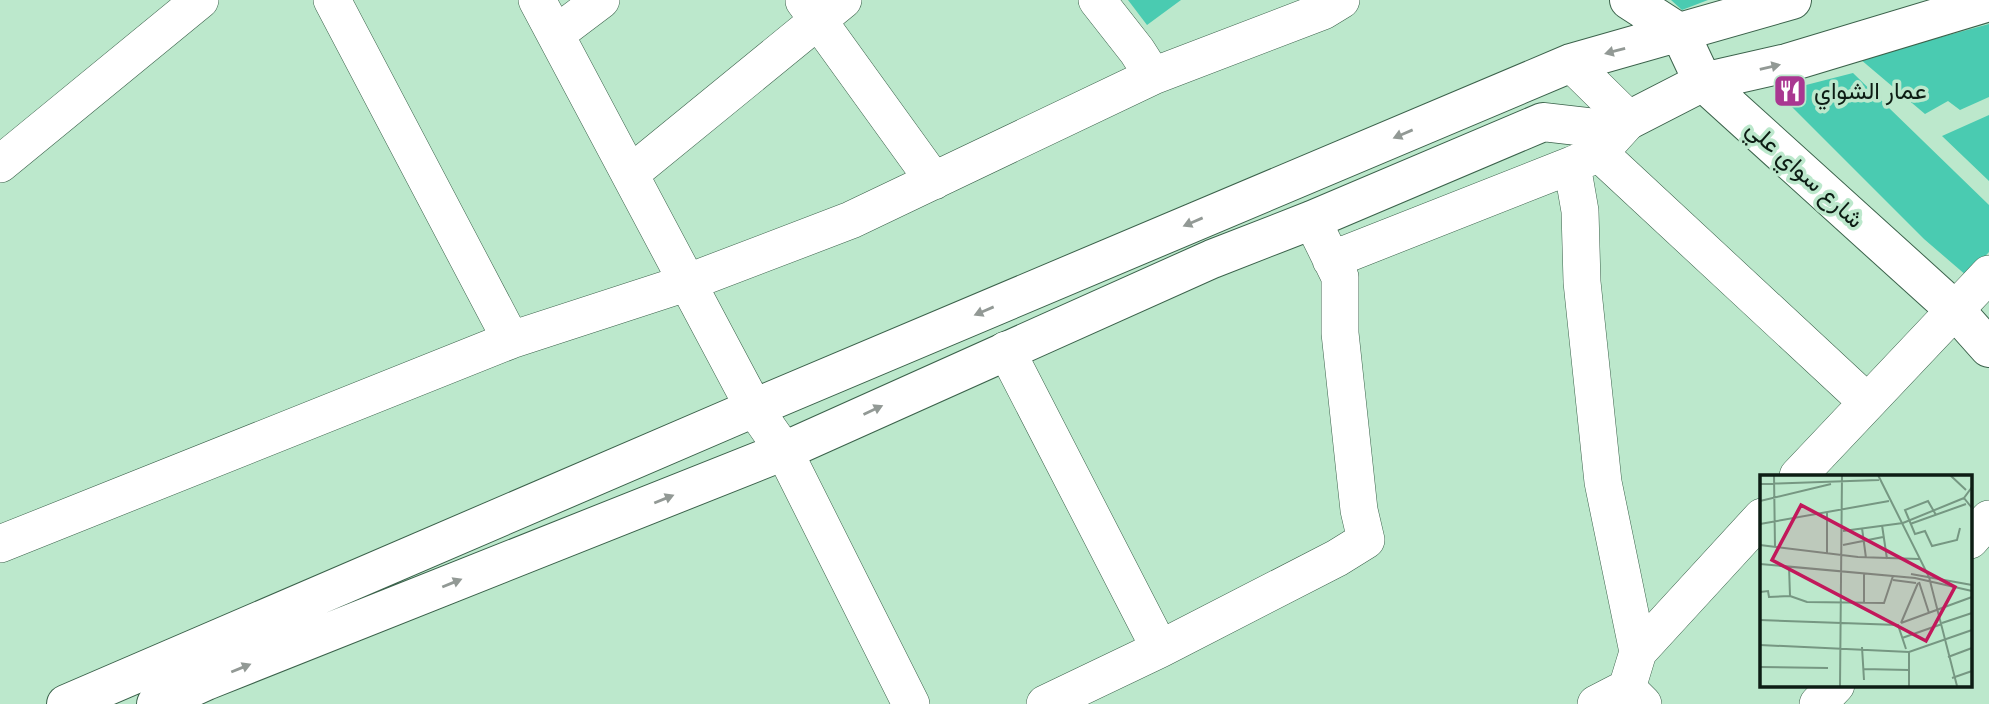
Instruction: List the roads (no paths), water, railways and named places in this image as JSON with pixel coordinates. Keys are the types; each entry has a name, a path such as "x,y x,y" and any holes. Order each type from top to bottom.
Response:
{"main road":[{"path":"1629,0 1680,33"},
{"path":"66,704 754,408 1572,63 1792,0"},
{"path":"156,704 213,693 784,451 1212,259 1312,220 1543,122 1604,129 1629,121 1703,82 1787,63 1989,2"},
{"name":"شارع سواي علي","path":"1680,33 1703,82 1956,311 1989,348"}],"street":[{"path":"0,164 200,0"},
{"path":"332,0 511,340"},
{"path":"537,0 754,408 784,451 911,704"},
{"path":"556,34 601,0"},
{"path":"1097,0 1153,76"},
{"path":"0,544 511,340 686,283 851,220 1153,76 1323,11 1341,0"},
{"path":"630,174 821,7 934,181"},
{"path":"1331,260 1585,159 1629,121 1572,63"},
{"path":"1585,159 1867,402"},
{"path":"1585,159 1580,211 1582,282 1603,481 1638,652"},
{"path":"1045,704 1160,649 1337,558 1366,540 1359,509 1340,332 1340,277 1312,220"},
{"path":"1800,475 1989,274"},
{"path":"1006,350 1160,649"},
{"path":"1622,699 1638,652 1760,519"},
{"path":"1972,538 1989,519"},
{"path":"1818,704 1835,686"}],"place":[{"name":"عمار الشواي","path":"1790,91"}]}
